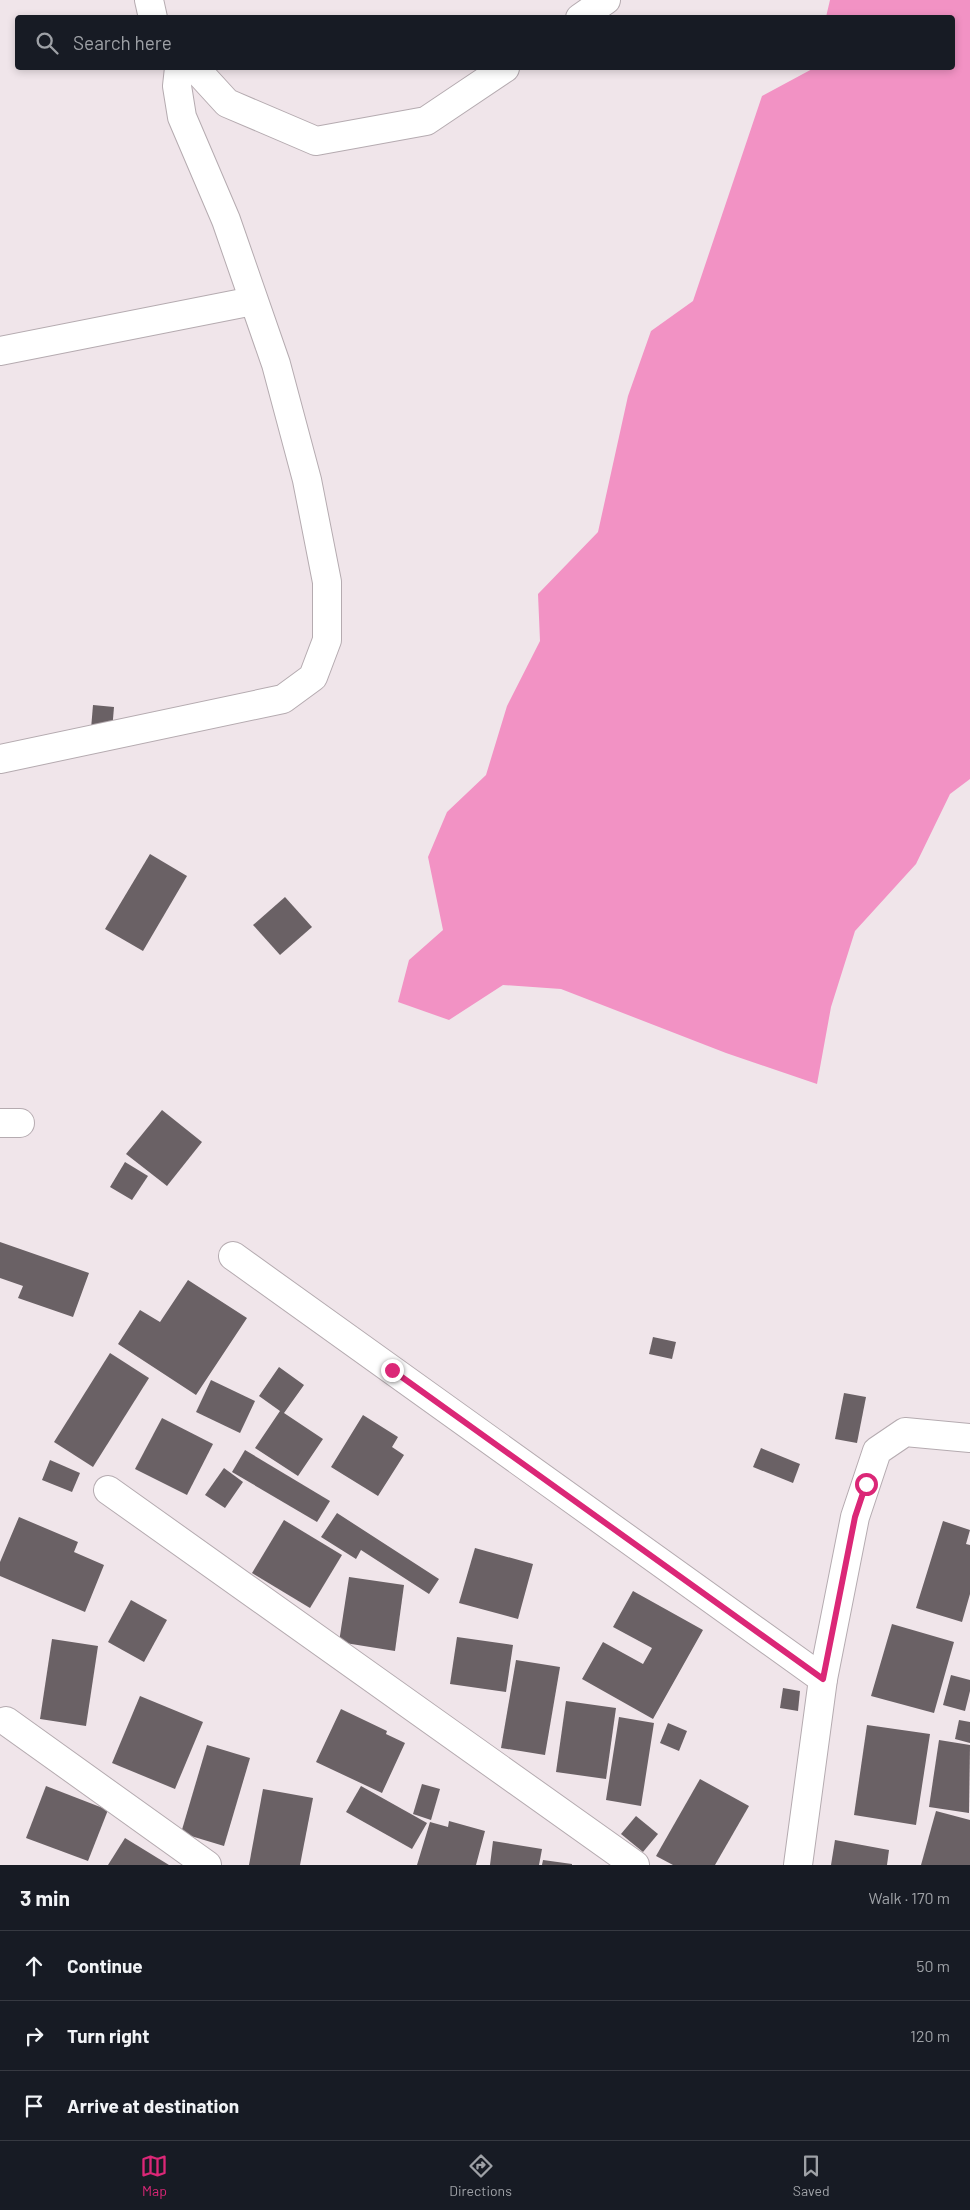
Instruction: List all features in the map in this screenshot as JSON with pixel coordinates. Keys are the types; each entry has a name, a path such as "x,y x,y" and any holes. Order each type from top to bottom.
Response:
{"street":[{"path":"149,0 152,15"},
{"path":"584,15 606,0"},
{"path":"0,759 283,699 313,677 327,640 327,582 308,480 276,364 226,220 182,117 177,86 179,70"},
{"path":"197,70 227,103 316,141 426,121 502,70"},
{"path":"0,351 253,301"},
{"path":"233,1256 823,1679"},
{"path":"798,1865 823,1679 855,1517 877,1451 905,1432 970,1438"},
{"path":"108,1490 635,1865"},
{"path":"6,1721 207,1865"}],"shaded area":[{"path":"830,0 970,0 970,779 950,794 916,864 855,931 831,1007 817,1084 726,1053 561,989 503,985 449,1020 398,1002 409,960 443,930 428,857 447,812 486,775 507,706 540,641 538,594 598,532 628,396 651,331 693,301 762,96 810,70 955,70 955,15 826,15"}],"building":[{"path":"93,705 114,707 112,731 91,729"},
{"path":"150,854 187,876 143,951 105,929"},
{"path":"285,897 312,927 280,955 253,925"},
{"path":"162,1110 202,1142 167,1186 126,1154"},
{"path":"125,1162 148,1176 132,1200 110,1187"},
{"path":"0,1242 89,1273 73,1317 18,1298 23,1286 0,1278"},
{"path":"188,1280 247,1318 196,1395 118,1344 140,1310 160,1322"},
{"path":"653,1337 676,1342 672,1359 649,1354"},
{"path":"110,1353 149,1378 93,1467 54,1442"},
{"path":"279,1367 304,1385 284,1413 323,1439 298,1476 255,1448 280,1411 259,1396"},
{"path":"211,1380 255,1401 240,1433 196,1412"},
{"path":"844,1393 866,1397 857,1443 835,1439"},
{"path":"363,1415 398,1437 392,1447 404,1455 378,1496 331,1467"},
{"path":"162,1418 213,1444 187,1495 135,1469"},
{"path":"761,1448 800,1464 793,1483 753,1467"},
{"path":"245,1450 330,1501 317,1522 232,1472"},
{"path":"50,1460 80,1473 72,1492 42,1480"},
{"path":"224,1468 243,1482 225,1508 205,1495"},
{"path":"337,1513 439,1579 429,1594 361,1550 356,1559 321,1537"},
{"path":"19,1517 78,1542 74,1552 104,1565 85,1612 0,1576 0,1562"},
{"path":"284,1520 342,1555 310,1608 252,1573"},
{"path":"943,1521 970,1530 966,1544 970,1545 970,1594 962,1622 916,1608"},
{"path":"475,1548 533,1564 518,1619 459,1603"},
{"path":"349,1577 404,1585 395,1651 339,1642"},
{"path":"633,1591 703,1630 653,1719 582,1679 603,1642 643,1664 652,1648 613,1627"},
{"path":"131,1600 167,1620 144,1662 108,1642"},
{"path":"892,1624 954,1642 934,1713 871,1696"},
{"path":"457,1637 513,1645 506,1692 450,1684"},
{"path":"52,1639 98,1646 86,1726 40,1719"},
{"path":"516,1660 560,1667 545,1755 501,1748"},
{"path":"951,1675 970,1680 970,1691 965,1711 943,1705"},
{"path":"783,1688 800,1691 798,1711 780,1708"},
{"path":"140,1696 203,1722 175,1789 112,1763"},
{"path":"566,1701 616,1708 606,1779 556,1772"},
{"path":"341,1709 387,1731 386,1734 405,1743 382,1793 316,1762"},
{"path":"619,1717 654,1723 641,1806 606,1800"},
{"path":"959,1720 970,1722 970,1743 955,1739"},
{"path":"668,1723 687,1731 679,1751 660,1743"},
{"path":"867,1725 930,1734 916,1825 854,1815"},
{"path":"939,1740 970,1745 969,1813 929,1807"},
{"path":"207,1745 250,1758 224,1846 181,1833"},
{"path":"700,1779 749,1806 715,1865 673,1865 656,1856"},
{"path":"422,1784 440,1789 431,1820 413,1814"},
{"path":"46,1786 108,1810 88,1861 26,1838"},
{"path":"361,1786 427,1823 412,1849 346,1812"},
{"path":"263,1789 313,1798 300,1865 249,1865"},
{"path":"936,1811 970,1820 970,1865 921,1865"},
{"path":"636,1816 658,1834 643,1852 621,1834"},
{"path":"449,1821 485,1831 476,1865 417,1865 430,1822 448,1827"},
{"path":"125,1838 169,1865 108,1865"},
{"path":"835,1840 889,1850 887,1865 831,1865"},
{"path":"493,1841 542,1849 539,1865 490,1865"},
{"path":"543,1860 572,1864 572,1865 542,1865"}],"route":[{"path":"392,1370 823,1679 855,1517 866,1484"}]}
